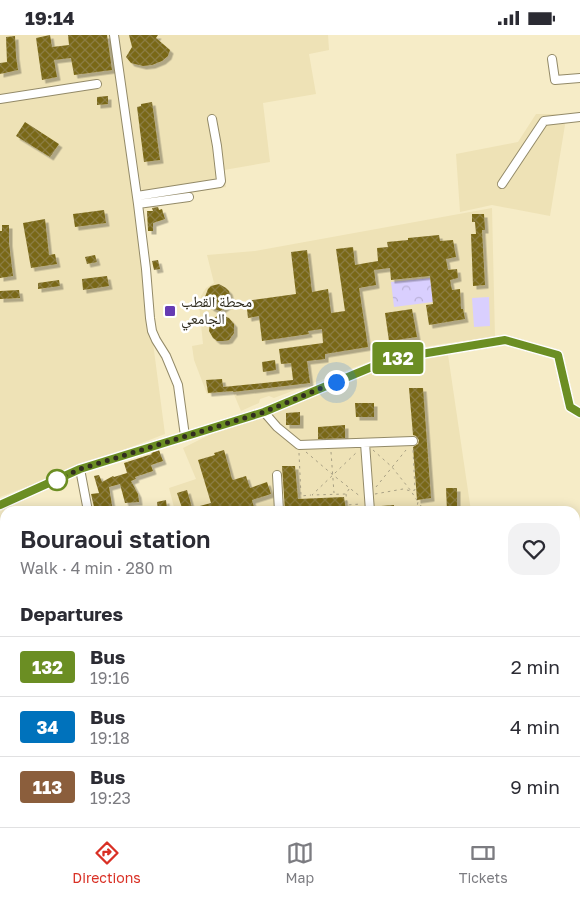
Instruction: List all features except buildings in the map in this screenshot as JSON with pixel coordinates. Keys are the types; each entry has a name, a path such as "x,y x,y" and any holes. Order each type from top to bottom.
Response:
{"street":[{"path":"114,35 137,200 152,331 178,385 185,436"},
{"path":"552,59 555,80 580,78"},
{"path":"0,99 97,84"},
{"path":"502,184 544,121 580,117"},
{"path":"137,200 220,183 217,146 212,119"},
{"path":"137,200 189,197"},
{"path":"0,505 80,469 264,412 391,359 505,340 558,355 570,407 580,413"},
{"path":"264,412 277,427 299,445 413,441"},
{"path":"366,443 369,503"},
{"path":"80,469 87,506"},
{"path":"277,475 279,506"}],"path":[{"path":"369,503 392,467 413,441"},
{"path":"411,491 415,490 413,441"},
{"path":"312,495 366,443 392,467 421,506"},
{"path":"330,444 334,494"},
{"path":"299,445 349,489 369,503"},
{"path":"299,445 300,496 346,494"},
{"path":"349,489 346,494 347,505 369,503 403,489 411,491"},
{"path":"417,506 418,502"}],"shaded area":[{"path":"0,35 328,35 329,50 309,54 316,94 263,103 270,162 224,170 226,187 143,200 124,77 118,77 165,434 0,497"},
{"path":"536,114 557,114 563,119 565,125 550,216 492,205 460,212 456,154 518,142"},
{"path":"492,208 495,337 392,353 274,398 269,396 260,399 259,403 241,411 233,392 207,394 194,360 192,346 203,344 199,304 206,288 214,283 207,255 255,251"},
{"path":"447,348 470,506 174,506 169,488 196,479 183,448 223,428 400,359"}],"green space":[{"path":"430,278 433,302 394,307 391,282"},
{"path":"489,297 490,326 474,327 472,298"}],"bus line":[{"name":"132","path":"0,505 80,469 264,412 391,359 505,340 558,355 570,407 580,413"}],"place":[{"name":"محطة القطب الجامعي","path":"170,311"}],"route":[{"path":"57,480 80,469 264,412 336,382"}]}
